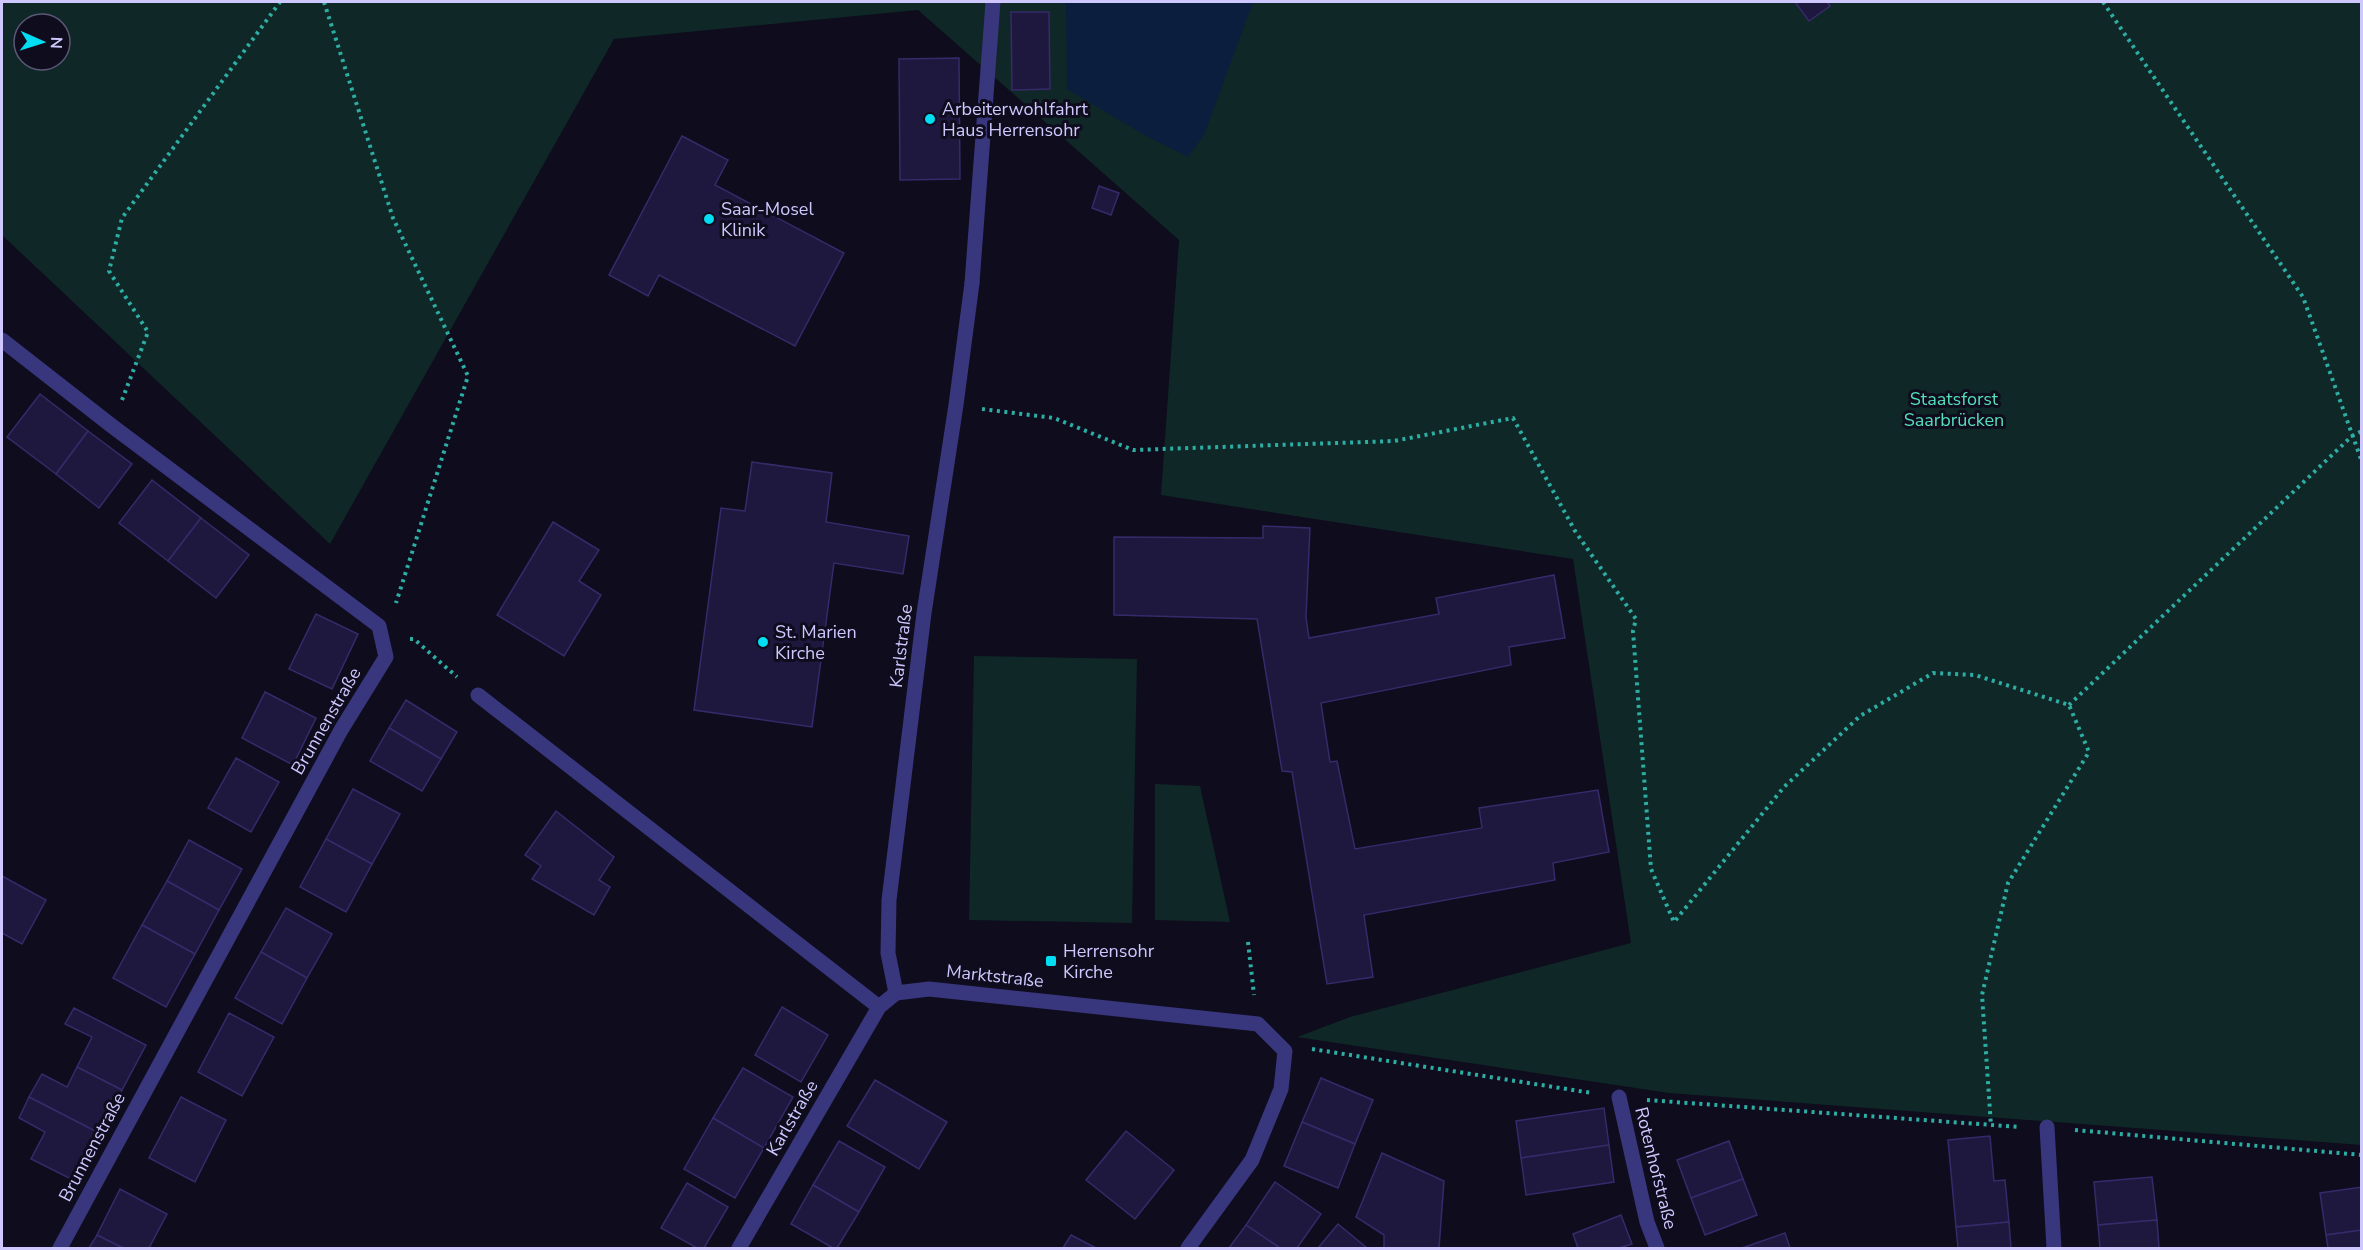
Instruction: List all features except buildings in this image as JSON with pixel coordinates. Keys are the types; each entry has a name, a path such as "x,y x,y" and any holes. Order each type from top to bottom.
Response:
{"street":[{"name":"Karlstraße","path":"739,1248 879,1007 896,993 888,953 889,900 924,613 972,283 993,2"},
{"path":"2,340 112,426 379,626 384,642"},
{"name":"Brunnenstraße","path":"60,1248 341,730 386,657 384,642"},
{"path":"478,695 879,1007"},
{"name":"Marktstraße","path":"896,993 929,989 1258,1024 1285,1051 1281,1089 1252,1160 1188,1248"},
{"name":"Rotenhofstraße","path":"1619,1097 1647,1222 1657,1248"},
{"path":"2047,1127 2054,1248"}],"path":[{"path":"112,426 148,332 109,271 122,218 280,2"},
{"path":"324,2 393,218 468,376 384,642 414,639 478,695"},
{"path":"2103,2 2303,297 2361,462"},
{"path":"956,405 1054,418 1132,450 1394,441 1513,418 1575,531 1636,619 1634,631 1651,869 1674,922 1793,779 1860,716 1933,673 1975,675 2069,705 2089,752 2008,883 1982,995 1991,1126"},
{"path":"2069,705 2352,436 2361,431"},
{"path":"1248,942 1251,963"},
{"path":"1323,1051 1619,1097 1991,1126 2047,1127 2361,1155"}],"green space":[{"name":"Staatsforst Saarbrücken","path":"2,2 2361,2 2361,1145 1669,1093 1297,1037 1350,1017 1631,943 1573,559 1161,495 1179,240 918,10 614,39 330,544 2,235"},
{"path":"974,656 1137,659 1132,923 969,920"},
{"path":"1155,784 1200,786 1230,922 1155,920"}],"water":[{"path":"1066,2 1253,2 1204,135 1188,157 1146,136 1067,89"}],"place":[{"name":"Arbeiterwohlfahrt Haus Herrensohr","path":"930,119"},
{"name":"Saar-Mosel Klinik","path":"709,219"},
{"name":"St. Marien Kirche","path":"763,642"},
{"name":"Herrensohr Kirche","path":"1051,961"}]}
